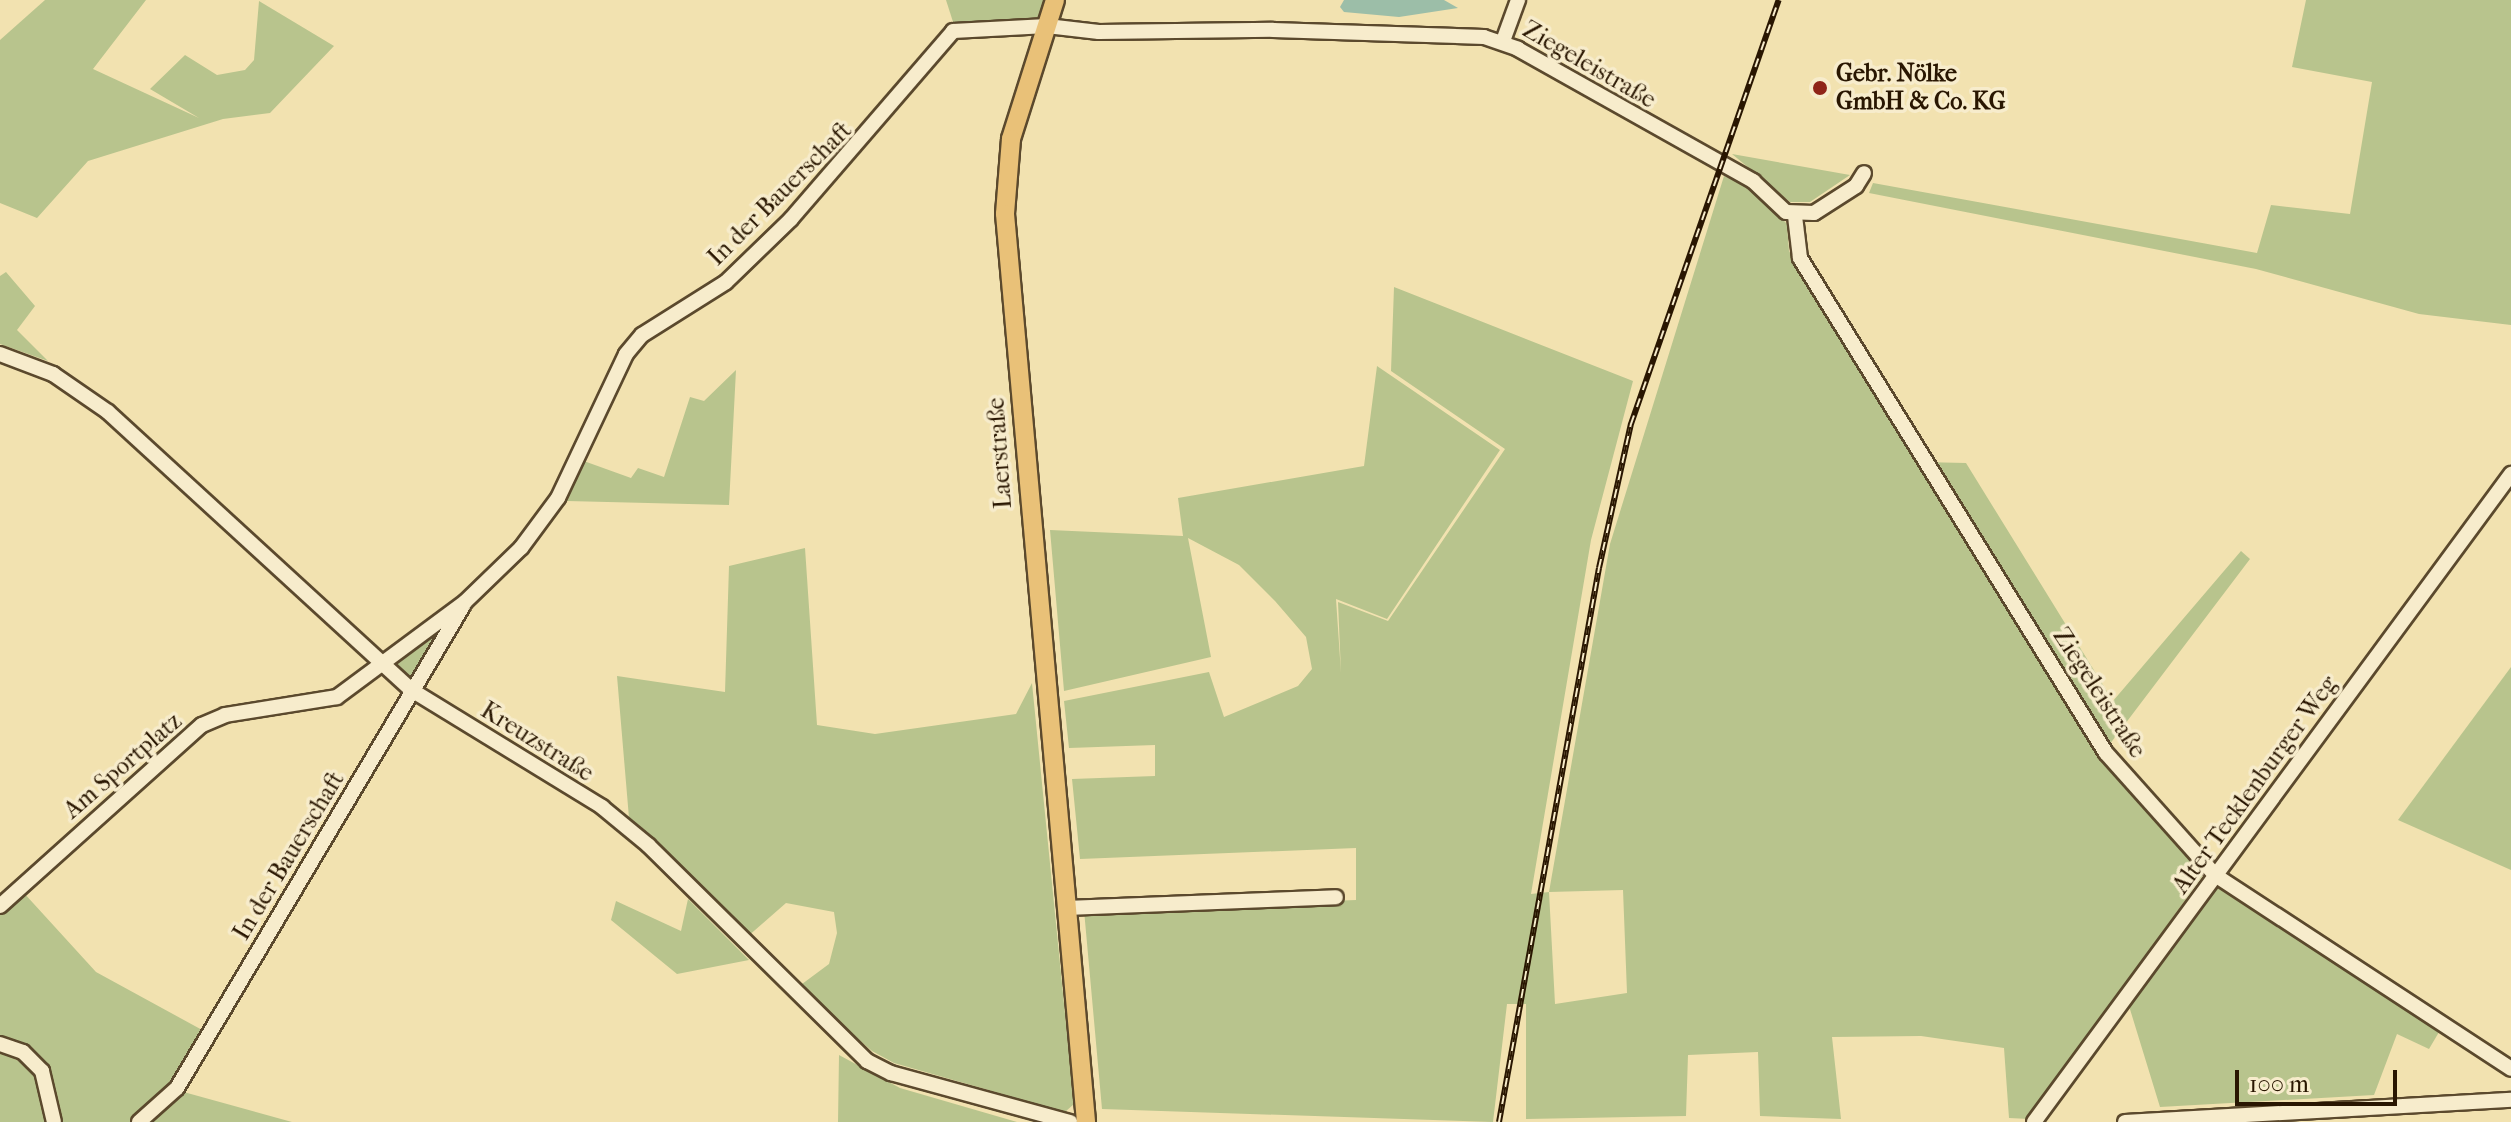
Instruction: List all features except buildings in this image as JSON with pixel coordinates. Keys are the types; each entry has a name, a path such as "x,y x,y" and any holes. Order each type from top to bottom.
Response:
{"main road":[{"name":"Laerstraße","path":"1055,0 1006,159 1005,214 1086,1122"}],"street":[{"path":"1503,41 1518,0"},
{"name":"Ziegeleistraße","path":"1047,26 1503,41 1753,181 1795,216 1800,258 1850,331 2106,753 2215,875 2511,1069"},
{"name":"In der Bauerschaft","path":"383,665 465,602 521,548 558,498 626,354 642,335 726,282 873,130 953,31 1047,26"},
{"path":"1795,216 1824,207 1856,186 1864,173"},
{"name":"Kreuzstraße","path":"0,354 53,374 108,412 413,691 602,807 648,845 867,1061 891,1073 1070,1122"},
{"name":"Alter Tecklenburger Weg","path":"2034,1122 2511,474"},
{"name":"In der Bauerschaft","path":"139,1122 177,1088 465,602"},
{"name":"Am Sportplatz","path":"0,906 202,725 225,715 337,697 383,665"},
{"path":"1067,908 1336,897"},
{"path":"0,1044 23,1052 42,1071 54,1122"},
{"path":"2125,1122 2511,1100"}],"green space":[{"path":"45,0 146,0 93,69 199,118 150,89 185,55 217,75 245,70 254,60 259,1 334,46 270,113 223,119 88,161 37,218 0,203 0,40"},
{"path":"946,0 1046,0 1040,18 954,25"},
{"path":"2306,0 2511,0 2511,325 2419,314 2256,269 1869,193 1873,183 2257,253 2271,205 2350,214 2372,82 2292,67"},
{"path":"1732,154 1850,175 1810,202 1790,202"},
{"path":"1724,176 1756,191 1787,224 1789,251 1921,462 1966,463 2113,701 2241,551 2250,559 2100,757 2203,875 2029,1119 2009,1118 2004,1048 1921,1036 1832,1037 1841,1119 1760,1116 1758,1052 1688,1055 1686,1116 1526,1119 1526,1004 1507,1004 1493,1122 1102,1109 1084,910 1356,900 1356,848 1080,859 1072,779 1155,776 1155,745 1069,748 1064,701 1209,672 1224,717 1298,686 1312,669 1306,637 1275,601 1239,565 1188,538 1211,657 1064,691 1050,530 1183,536 1178,498 1364,466 1377,366 1500,450 1387,619 1336,599 1341,673 1338,602 1388,621 1505,449 1391,371 1394,287 1633,381 1591,540 1531,894 1549,892 1610,544","holes":["1623,890 1627,993 1555,1004 1549,892"]},
{"path":"6,272 35,306 17,330 48,361 0,344 0,276"},
{"path":"736,370 729,505 567,501 581,460 631,478 638,468 664,477 690,397 704,401"},
{"path":"805,548 817,725 875,734 1016,714 1032,683 1074,1104 1065,1112 894,1063 872,1051 798,987 829,964 837,933 834,912 786,903 747,937 629,818 617,676 725,692 729,566"},
{"path":"447,620 412,682 392,664"},
{"path":"2511,667 2511,870 2398,820"},
{"path":"2217,882 2442,1027 2429,1049 2397,1034 2374,1095 2160,1107 2129,1006"},
{"path":"23,892 96,972 204,1031 175,1085 132,1122 61,1122 45,1067 0,1038 0,913"},
{"path":"688,899 749,960 677,974 611,920 616,901 681,931"},
{"path":"0,1050 37,1072 51,1122 0,1122"},
{"path":"839,1055 900,1088 1017,1122 838,1122"},
{"path":"180,1091 292,1122 145,1122"}],"shaded area":[{"path":"1344,0 1444,0 1458,8 1399,17 1344,12 1340,7"}],"railway":[{"path":"1499,1122 1599,568 1631,424 1779,0"}],"place":[{"name":"Gebr. Nölke GmbH & Co. KG","path":"1820,88"}]}
